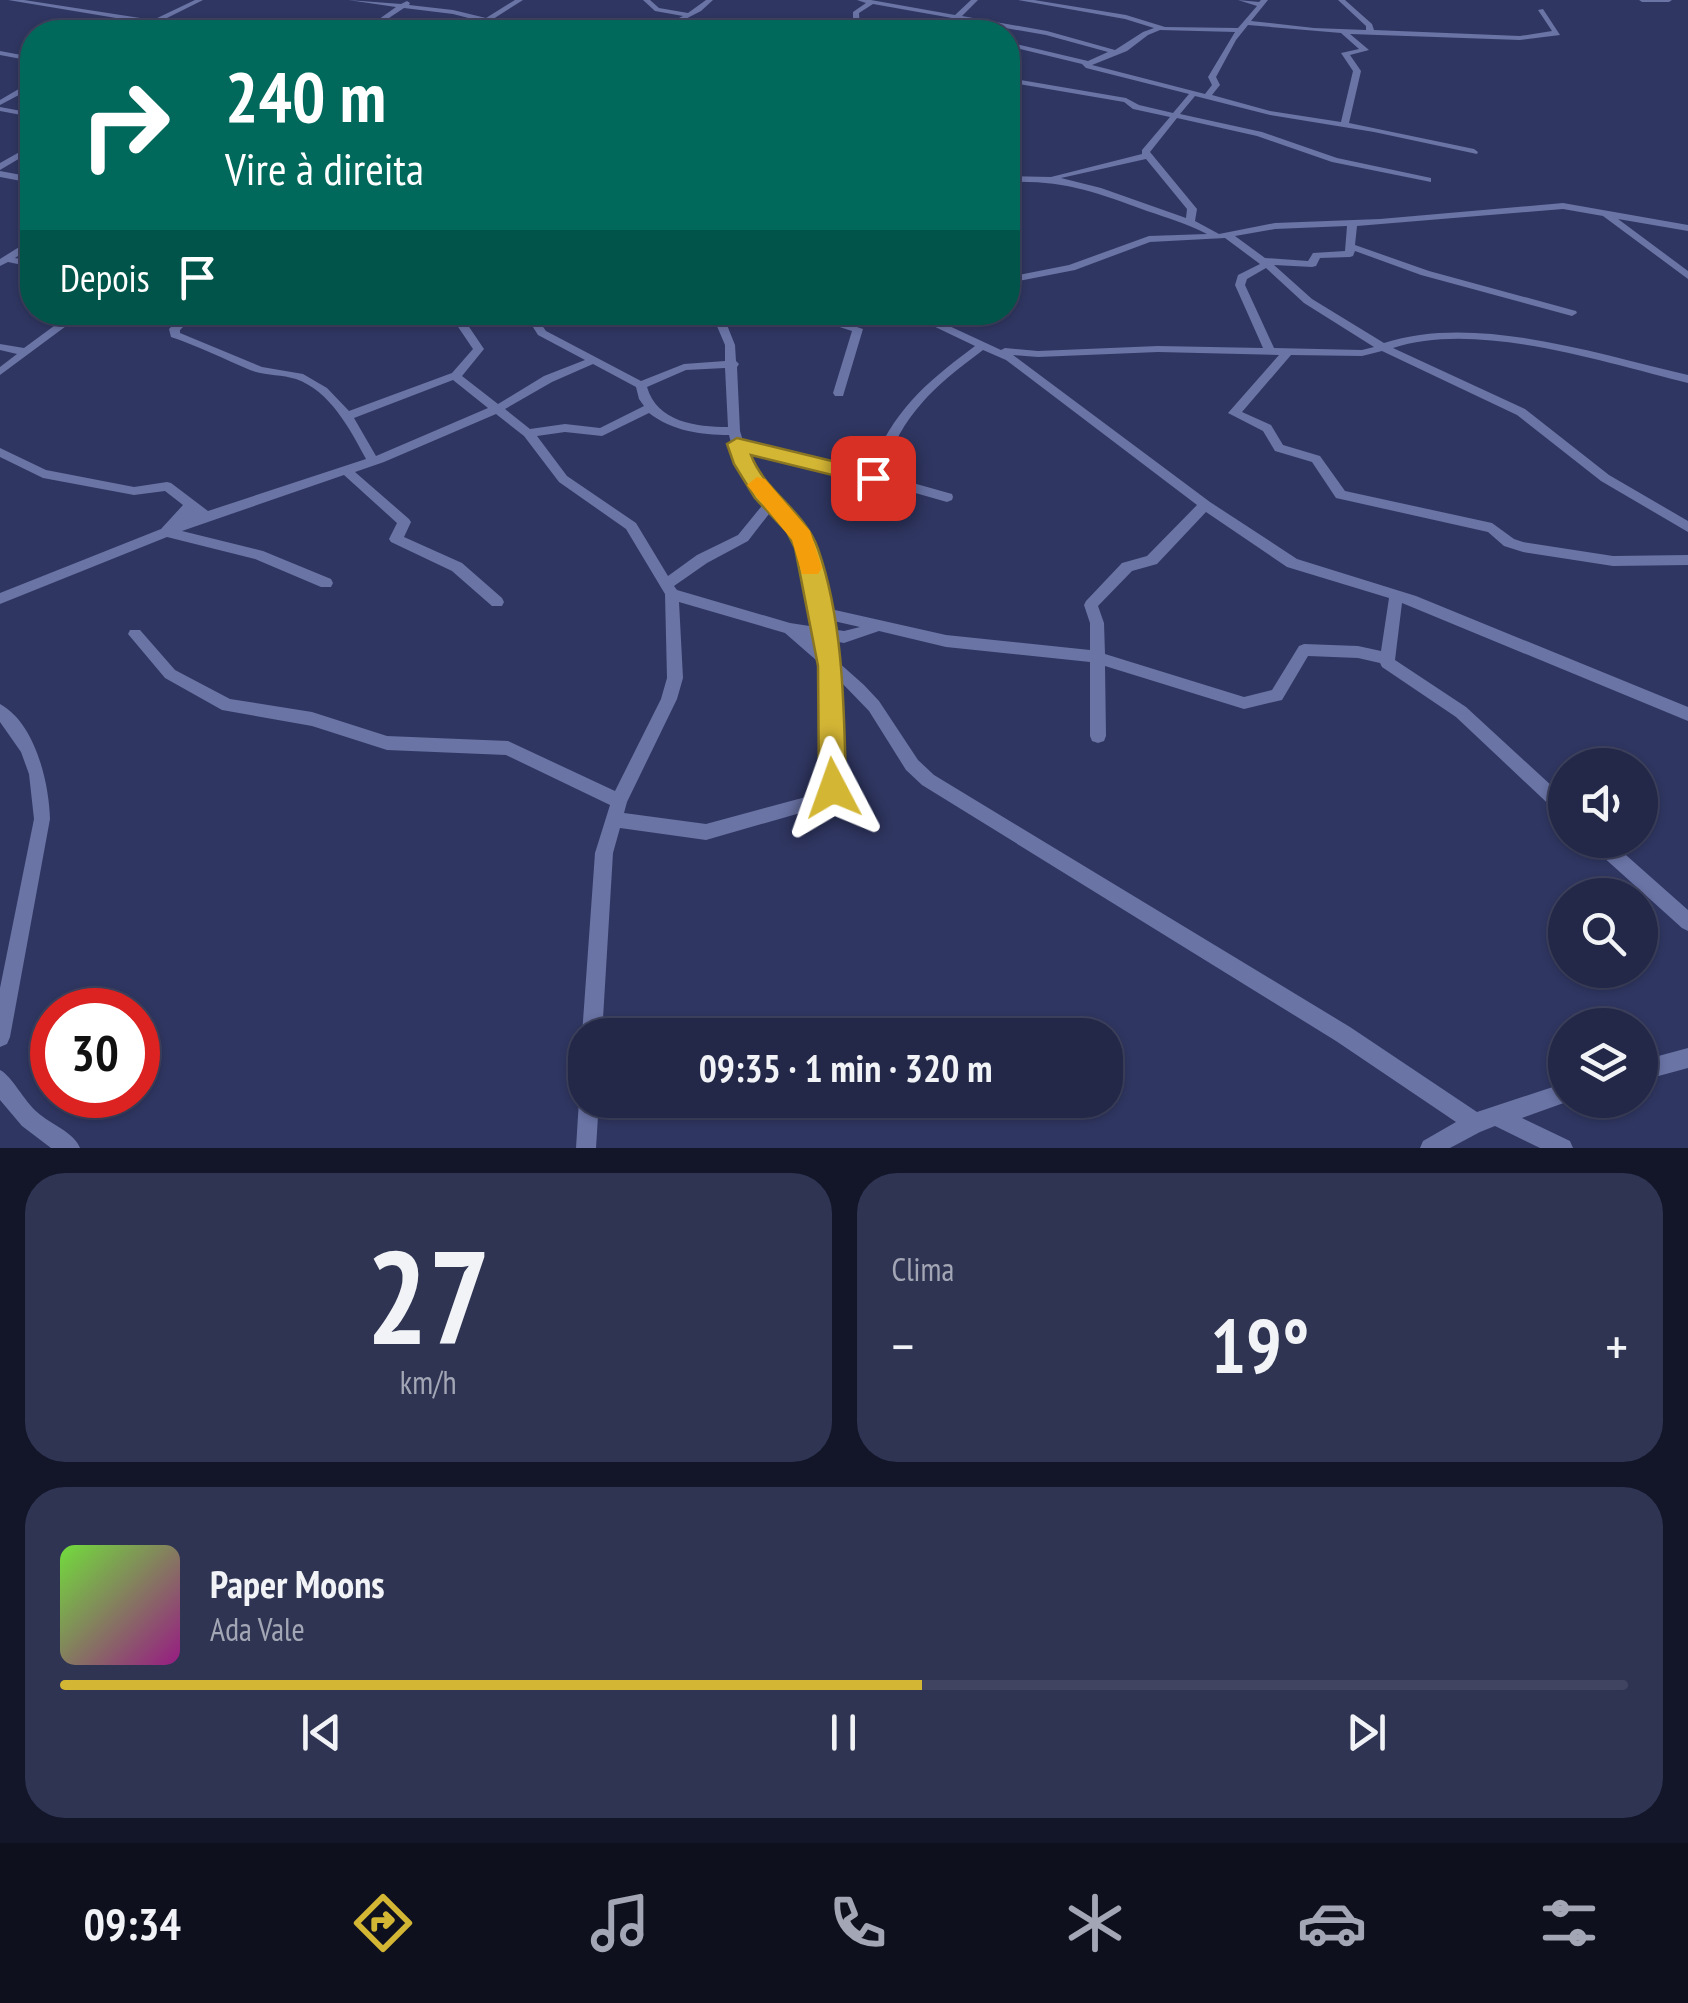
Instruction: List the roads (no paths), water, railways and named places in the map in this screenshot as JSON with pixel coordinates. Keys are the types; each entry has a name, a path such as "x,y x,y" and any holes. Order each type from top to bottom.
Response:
{"street":[{"path":"11,0 122,20"},
{"path":"160,20 200,0"},
{"path":"351,0 408,2 481,20"},
{"path":"487,20 520,0"},
{"path":"646,0 657,10 688,15"},
{"path":"679,20 710,0"},
{"path":"860,0 968,20"},
{"path":"956,18 976,0"},
{"path":"1021,0 1126,16 1163,29"},
{"path":"1241,0 1264,2"},
{"path":"1341,0 1370,24 1370,32"},
{"path":"1642,0 1669,0"},
{"path":"382,20 408,2"},
{"path":"1206,98 1216,85 1212,80 1214,71 1264,2"},
{"path":"856,20 856,13 871,3"},
{"path":"1088,65 1104,52 1122,51 1144,31 1163,29 1243,26 1520,38 1557,33 1541,10"},
{"path":"1020,28 1116,52"},
{"path":"1343,31 1366,50 1345,53 1357,71 1345,124"},
{"path":"1020,47 1270,113 1345,124 1474,152"},
{"path":"1020,79 1126,100 1136,107 1259,134 1335,160 1428,180"},
{"path":"1191,220 1189,206 1146,150 1193,94"},
{"path":"1020,178 1054,177 1147,156"},
{"path":"1054,177 1191,220 1221,236 1265,263 1308,301 1386,349 1521,412 1605,478 1688,528"},
{"path":"1020,278 1071,268 1149,239 1221,236 1274,226 1563,206 1688,228"},
{"path":"1604,212 1688,276"},
{"path":"1270,352 1240,285 1242,278 1265,263 1312,264 1316,255 1346,254 1352,247 1352,223"},
{"path":"1352,247 1425,273 1572,313"},
{"path":"0,372 62,325"},
{"path":"178,325 175,335 228,352 260,370 302,377 348,416 374,462"},
{"path":"348,416 456,374 479,350 463,325"},
{"path":"537,325 542,333 641,385 648,409 657,416 947,498"},
{"path":"613,819 706,832 829,796 833,788 830,666 802,537 771,503 744,464 736,438 733,364 723,325"},
{"path":"839,393 858,329 844,325"},
{"path":"948,325 1082,410 1205,505 1308,571 1396,596 1512,639 1688,714"},
{"path":"873,478 888,436 908,406 988,348 1038,354 1158,349 1362,353 1428,336 1504,342 1688,379"},
{"path":"0,348 26,352"},
{"path":"1287,353 1234,413 1267,428 1279,448 1316,459 1340,494 1492,528 1509,543 1522,547 1600,560 1688,560"},
{"path":"1362,353 1417,364"},
{"path":"0,599 206,516 374,462 497,409 592,361"},
{"path":"641,385 684,367 733,364"},
{"path":"456,374 528,433 563,479 631,526 670,589 675,678 613,819 599,884 593,1018"},
{"path":"528,433 564,428 602,432 648,409"},
{"path":"0,452 43,474 134,491 167,486 206,516"},
{"path":"348,472 404,522 396,539 457,567 498,602"},
{"path":"670,589 702,559 742,538 771,503"},
{"path":"166,532 192,504"},
{"path":"1098,736 1097,624 1092,604 1127,568 1152,560 1205,505"},
{"path":"166,532 258,555 326,583"},
{"path":"670,589 823,636 844,637 878,627"},
{"path":"1396,596 1386,662 1461,712 1548,794"},
{"path":"819,612 965,644 1096,657 1244,703 1277,695 1304,650 1358,652 1385,658"},
{"path":"790,629 874,706 894,742 928,780 1486,1120 1563,1148"},
{"path":"135,634 170,674 228,705 312,719 386,743 508,748 618,801"},
{"path":"0,711 27,743 38,766 42,788 42,819 0,1037"},
{"path":"1618,858 1688,922"},
{"path":"1658,1066 1688,1058"},
{"path":"0,1080 11,1104 38,1128 70,1148"},
{"path":"1430,1148 1486,1120 1548,1099"},
{"path":"586,1148 588,1118"}]}
